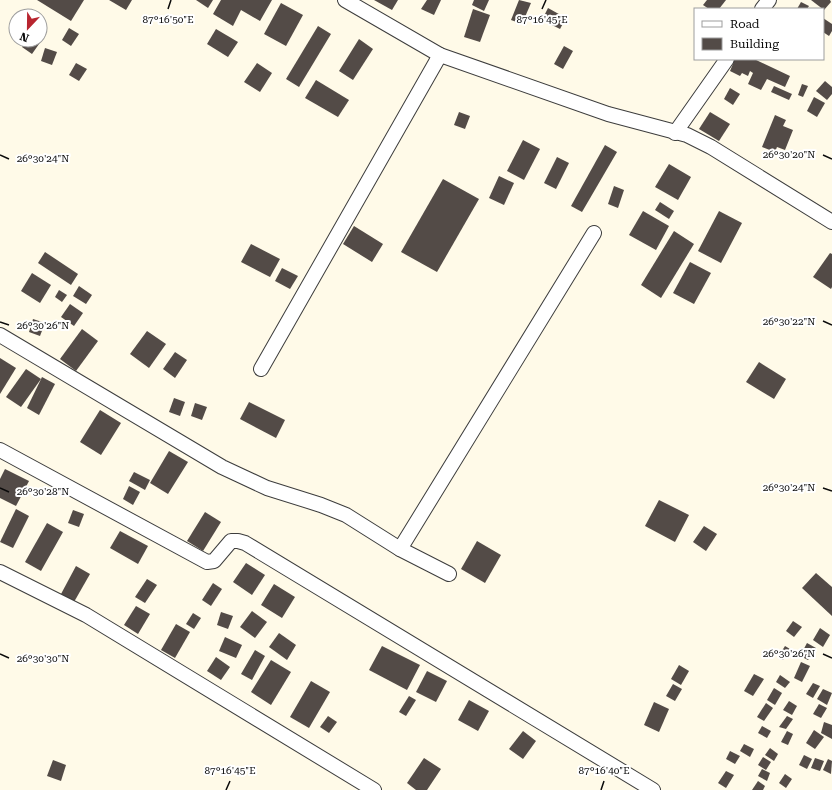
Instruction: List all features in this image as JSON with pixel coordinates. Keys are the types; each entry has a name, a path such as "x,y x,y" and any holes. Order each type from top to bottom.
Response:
{"street":[{"path":"763,8 769,0"},
{"path":"350,1 440,55 608,114 687,136 711,147 832,222"},
{"path":"261,368 440,55"},
{"path":"675,133 726,60"},
{"path":"400,549 594,233"},
{"path":"0,334 222,467 267,488 321,505 346,515 400,549 449,574"},
{"path":"0,450 207,562 214,562 231,541 245,543 653,790"},
{"path":"0,572 86,615 374,790"}],"building":[{"path":"37,0 84,0 71,21"},
{"path":"109,0 132,0 126,10"},
{"path":"196,0 213,0 208,8"},
{"path":"221,0 272,0 260,21 241,10 233,26 213,14"},
{"path":"374,0 398,0 392,10"},
{"path":"427,0 441,0 434,15 421,9"},
{"path":"474,0 489,0 484,11 472,5"},
{"path":"519,0 531,3 522,24 511,20"},
{"path":"707,0 726,0 720,8 708,8 703,5"},
{"path":"811,0 830,0 831,2 824,10 824,8 821,8"},
{"path":"801,2 809,6 808,8 798,8"},
{"path":"281,3 303,15 286,46 264,34"},
{"path":"548,8 566,18 560,29 542,20"},
{"path":"473,9 490,15 480,42 464,37"},
{"path":"824,19 832,24 832,31 829,36 824,33"},
{"path":"318,26 331,34 299,87 286,79"},
{"path":"69,28 79,34 71,46 62,40"},
{"path":"216,29 238,42 228,57 207,44"},
{"path":"359,39 373,49 353,80 339,71"},
{"path":"564,46 573,51 563,69 554,64"},
{"path":"23,48 36,48 32,54"},
{"path":"45,48 57,52 52,65 41,61"},
{"path":"735,60 756,60 790,76 785,87 767,79 761,90 748,84 753,73 750,71 748,76 742,73 740,76 730,71"},
{"path":"76,63 87,69 79,81 69,75"},
{"path":"257,63 272,73 260,92 244,82"},
{"path":"316,80 349,100 338,117 305,98"},
{"path":"825,81 832,87 832,94 827,100 816,91"},
{"path":"802,84 808,86 803,97 798,95"},
{"path":"774,86 792,94 789,100 771,92"},
{"path":"730,88 740,94 733,105 724,99"},
{"path":"814,97 825,103 817,117 807,111"},
{"path":"459,112 470,116 465,129 454,125"},
{"path":"710,112 730,124 719,141 699,129"},
{"path":"775,115 786,120 783,126 793,130 785,150 777,147 775,152 762,147"},
{"path":"523,140 540,149 524,180 507,171"},
{"path":"605,145 617,152 582,212 571,206"},
{"path":"557,157 569,163 556,189 544,183"},
{"path":"669,164 691,177 678,200 655,187"},
{"path":"499,176 514,183 504,205 489,198"},
{"path":"443,179 479,199 437,272 401,252"},
{"path":"614,186 624,190 618,208 608,204"},
{"path":"660,202 674,211 669,219 655,210"},
{"path":"643,211 669,226 656,250 629,235"},
{"path":"719,211 742,223 721,263 698,251"},
{"path":"354,226 383,244 372,262 343,244"},
{"path":"674,231 694,244 661,298 641,285"},
{"path":"251,244 280,259 270,277 241,262"},
{"path":"45,252 78,274 71,285 38,263"},
{"path":"830,253 832,254 831,289 813,277"},
{"path":"690,262 711,273 694,304 673,293"},
{"path":"282,268 298,276 290,289 275,281"},
{"path":"32,273 51,285 40,303 21,291"},
{"path":"79,286 92,295 86,304 73,296"},
{"path":"59,290 67,295 62,302 55,297"},
{"path":"70,304 83,313 74,326 61,317"},
{"path":"33,319 45,323 40,336 29,332"},
{"path":"82,329 98,341 76,371 60,359"},
{"path":"147,331 166,344 149,368 130,354"},
{"path":"175,352 187,360 175,378 163,369"},
{"path":"0,358 16,368 0,394"},
{"path":"759,362 786,379 774,399 746,382"},
{"path":"26,369 41,379 21,407 6,397"},
{"path":"42,377 55,384 39,415 27,408"},
{"path":"174,398 185,402 180,416 169,412"},
{"path":"249,402 285,420 276,438 240,419"},
{"path":"195,403 207,407 202,420 191,416"},
{"path":"100,410 121,423 101,455 80,442"},
{"path":"169,451 188,462 168,494 150,483"},
{"path":"5,469 29,481 16,506 0,498 0,479"},
{"path":"134,472 150,480 145,490 129,481"},
{"path":"129,486 140,492 133,505 123,499"},
{"path":"659,500 689,515 675,542 645,526"},
{"path":"16,509 29,516 13,548 0,542"},
{"path":"73,510 84,514 79,527 68,523"},
{"path":"205,512 221,522 203,551 187,541"},
{"path":"47,523 63,532 41,571 25,562"},
{"path":"704,526 717,534 706,551 693,542"},
{"path":"120,531 148,546 138,564 110,548"},
{"path":"477,541 501,555 485,583 461,569"},
{"path":"246,563 265,575 252,595 233,582"},
{"path":"76,566 90,574 74,602 61,594"},
{"path":"816,573 832,587 832,616 802,588"},
{"path":"147,579 157,585 145,603 135,597"},
{"path":"213,583 222,589 211,606 202,600"},
{"path":"274,584 295,597 282,618 261,605"},
{"path":"136,606 150,614 138,634 124,625"},
{"path":"252,611 267,622 255,638 240,627"},
{"path":"221,612 233,616 228,629 217,625"},
{"path":"193,613 201,618 194,629 186,624"},
{"path":"793,621 802,627 794,637 786,631"},
{"path":"176,624 190,632 175,658 161,650"},
{"path":"820,628 830,635 823,647 813,640"},
{"path":"279,633 296,645 287,660 269,647"},
{"path":"225,637 242,645 236,658 219,651"},
{"path":"807,643 816,648 808,660 800,656"},
{"path":"382,646 420,665 407,690 369,670"},
{"path":"785,646 790,649 783,660 778,657"},
{"path":"255,650 265,656 252,680 241,674"},
{"path":"216,657 230,667 221,680 207,671"},
{"path":"271,660 291,672 271,705 251,692"},
{"path":"801,662 810,666 802,682 794,678"},
{"path":"679,665 689,671 681,685 671,679"},
{"path":"427,671 447,681 436,702 416,692"},
{"path":"754,674 764,679 753,696 744,691"},
{"path":"780,675 790,682 785,688 776,682"},
{"path":"311,681 330,692 309,728 290,717"},
{"path":"813,683 820,686 813,698 806,694"},
{"path":"673,684 682,689 675,701 666,696"},
{"path":"774,688 782,693 775,705 767,700"},
{"path":"823,689 832,693 827,705 817,699"},
{"path":"409,696 416,700 406,716 399,712"},
{"path":"469,700 489,711 478,731 458,720"},
{"path":"789,701 797,706 792,715 783,710"},
{"path":"654,702 669,709 659,732 644,725"},
{"path":"766,703 773,708 764,721 757,717"},
{"path":"819,704 827,708 821,718 813,714"},
{"path":"328,716 337,722 329,733 320,727"},
{"path":"787,716 793,719 786,729 779,727"},
{"path":"824,722 832,725 832,739 821,733"},
{"path":"762,726 771,731 767,738 758,733"},
{"path":"814,730 824,737 815,749 806,743"},
{"path":"523,731 536,741 523,759 509,749"},
{"path":"787,731 793,734 788,745 781,742"},
{"path":"744,744 754,749 750,757 740,751"},
{"path":"770,748 778,754 774,761 765,755"},
{"path":"730,751 740,756 735,764 726,759"},
{"path":"804,755 812,759 807,769 799,765"},
{"path":"763,757 771,762 766,770 758,765"},
{"path":"424,758 441,769 427,790 416,790 407,783"},
{"path":"815,758 824,761 820,771 811,768"},
{"path":"828,759 832,761 831,774 823,770"},
{"path":"53,760 66,765 61,781 47,776"},
{"path":"762,769 770,773 767,781 758,776"},
{"path":"726,771 734,775 726,788 718,783"},
{"path":"785,774 792,779 786,788 779,783"},
{"path":"758,781 765,786 763,790 752,790"}]}
